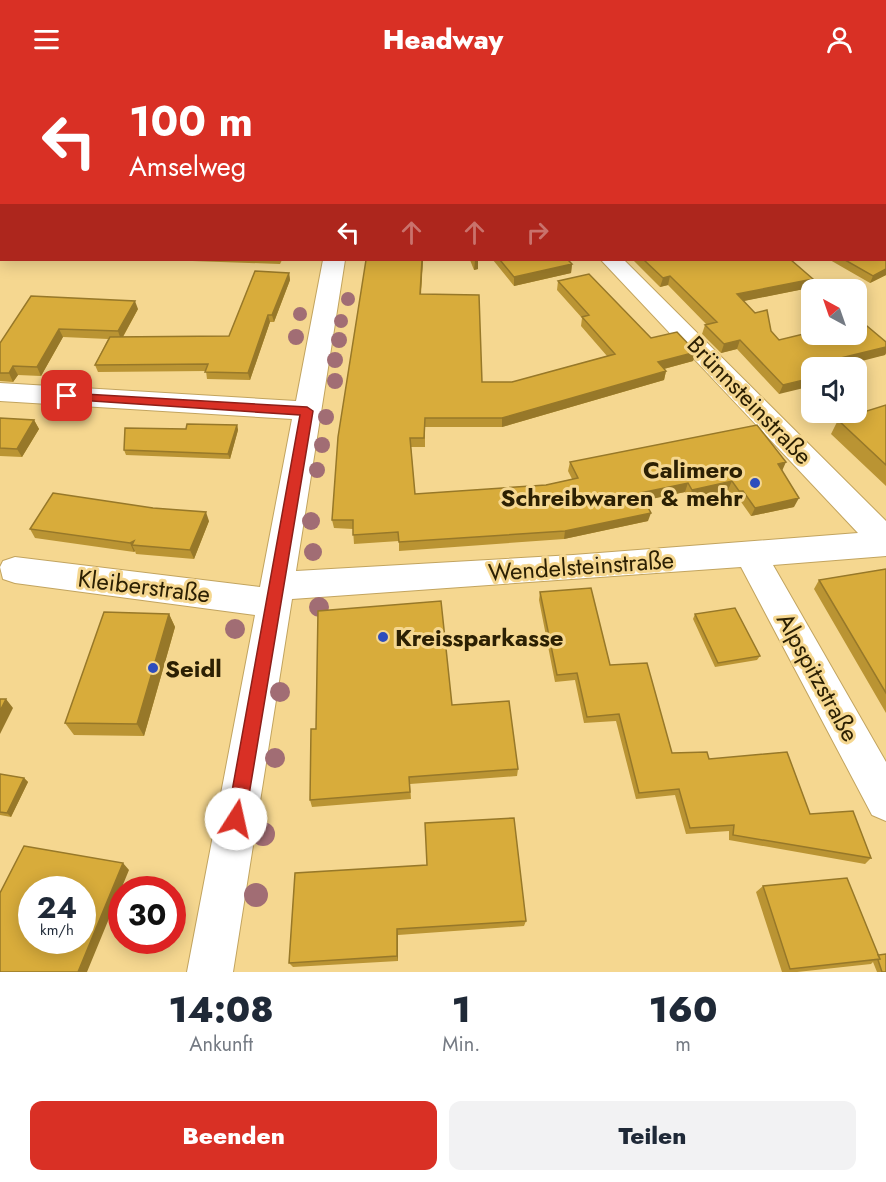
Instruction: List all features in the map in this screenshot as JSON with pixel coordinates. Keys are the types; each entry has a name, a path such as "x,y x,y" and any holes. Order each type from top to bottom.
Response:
{"street":[{"path":"210,972 334,261"},
{"name":"Brünnsteinstraße","path":"613,261 886,542"},
{"path":"0,392 307,411"},
{"name":"Wendelsteinstraße","path":"275,594 886,542"},
{"name":"Alpspitzstraße","path":"750,553 886,801"},
{"name":"Kleiberstraße","path":"15,570 275,594"}],"building":[{"path":"366,261 422,261 420,294 479,295 482,382 512,382 615,354 582,317 589,315 558,281 589,274 651,338 677,332 696,352 658,362 666,371 502,418 425,418 424,438 410,438 415,494 546,485 578,478 570,462 757,425 786,462 778,464 799,498 755,508 743,491 739,491 732,481 692,490 688,483 640,493 651,513 565,531 399,542 398,532 353,535 353,520 332,520 338,437"},
{"path":"501,261 569,261 572,264 514,277"},
{"path":"645,261 792,261 813,279 801,279 801,281 737,294 755,313 767,310 771,331 779,340 801,335 801,345 867,345 867,326 886,342 886,347 845,357 801,357 801,381 783,385 740,340 724,344 705,325 717,322 670,276 663,278"},
{"path":"847,261 886,261 886,269 873,276"},
{"path":"255,271 289,273 272,315 268,315 248,373 205,372 208,364 95,365 110,337 229,336"},
{"path":"31,296 135,301 118,331 59,329 37,367 13,366 9,373 0,373 0,343"},
{"path":"886,405 886,465 841,423 867,423 867,411"},
{"path":"0,418 34,420 17,449 0,448"},
{"path":"187,424 237,425 228,454 124,450 125,428 186,429"},
{"path":"53,493 153,508 206,512 190,550 132,545 134,541 130,543 30,529"},
{"path":"886,569 886,693 819,580"},
{"path":"591,588 610,665 647,663 672,753 707,752 709,759 787,752 810,814 853,811 871,858 733,835 734,825 690,828 679,789 639,793 619,714 587,717 577,673 557,675 540,592"},
{"path":"441,601 452,705 509,701 518,769 409,777 410,792 310,800 311,729 316,729 318,611"},
{"path":"735,608 760,656 718,663 695,614"},
{"path":"104,612 169,614 137,724 65,723"},
{"path":"0,699 6,699 0,711"},
{"path":"0,774 24,778 7,813 0,812"},
{"path":"514,818 526,921 397,929 397,956 289,963 295,873 427,865 425,823"},
{"path":"24,846 123,863 118,876 108,876 108,899 96,928 96,876 18,876 18,954 85,954 78,972 0,972 0,893"},
{"path":"847,878 880,959 790,969 763,886"},
{"path":"886,954 886,972 882,972 878,955"}],"place":[{"name":"Calimero Schreibwaren & mehr","path":"755,483"},
{"name":"Kreissparkasse","path":"383,637"},
{"name":"Seidl","path":"153,668"}],"route":[{"path":"67,396 307,411 236,819"}]}
